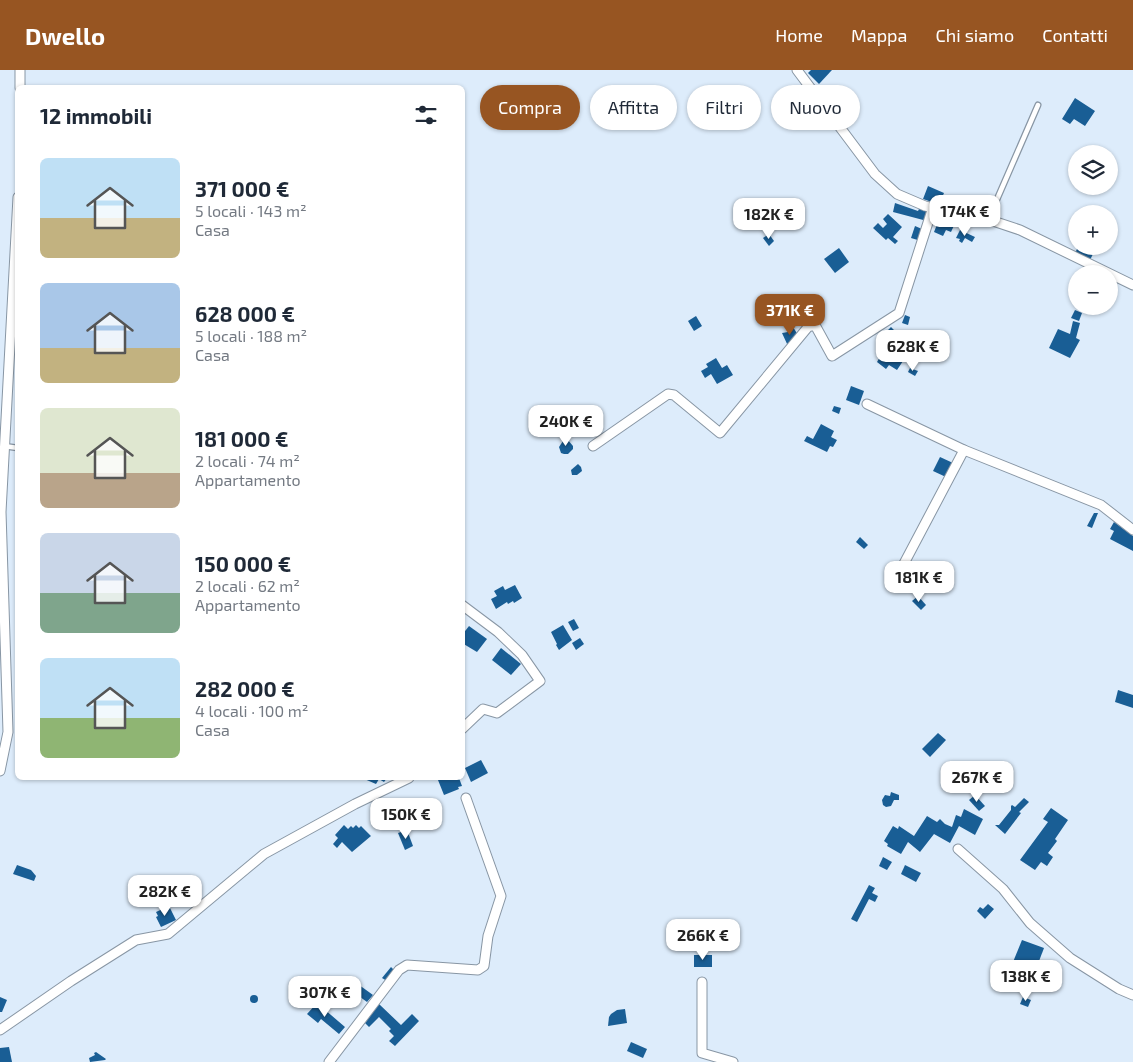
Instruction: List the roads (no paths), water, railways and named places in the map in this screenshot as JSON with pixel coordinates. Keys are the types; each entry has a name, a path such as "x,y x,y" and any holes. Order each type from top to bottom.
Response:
{"street":[{"path":"20,70 20,85"},
{"path":"797,70 875,174 896,194 933,207 1020,230 1133,285"},
{"path":"593,446 668,394 674,395 720,433 808,327 815,325 832,356 899,313 933,207"},
{"path":"0,771 8,732 1,512 15,250"},
{"path":"867,404 964,450 1101,505 1133,530"},
{"path":"899,573 964,450"},
{"path":"465,607 498,632 522,655 540,680 497,713 483,709 465,726"},
{"path":"0,1030 71,981 136,940 168,934 264,854 354,804 405,780"},
{"path":"329,1062 399,970 407,965 478,970 484,966 488,936 501,896 466,798"},
{"path":"958,849 1003,888 1030,923 1070,958 1119,989 1133,995"},
{"path":"702,982 702,1053 733,1062"}],"lane":[{"path":"988,220 1038,105"},
{"path":"4,446 15,448"}]}
